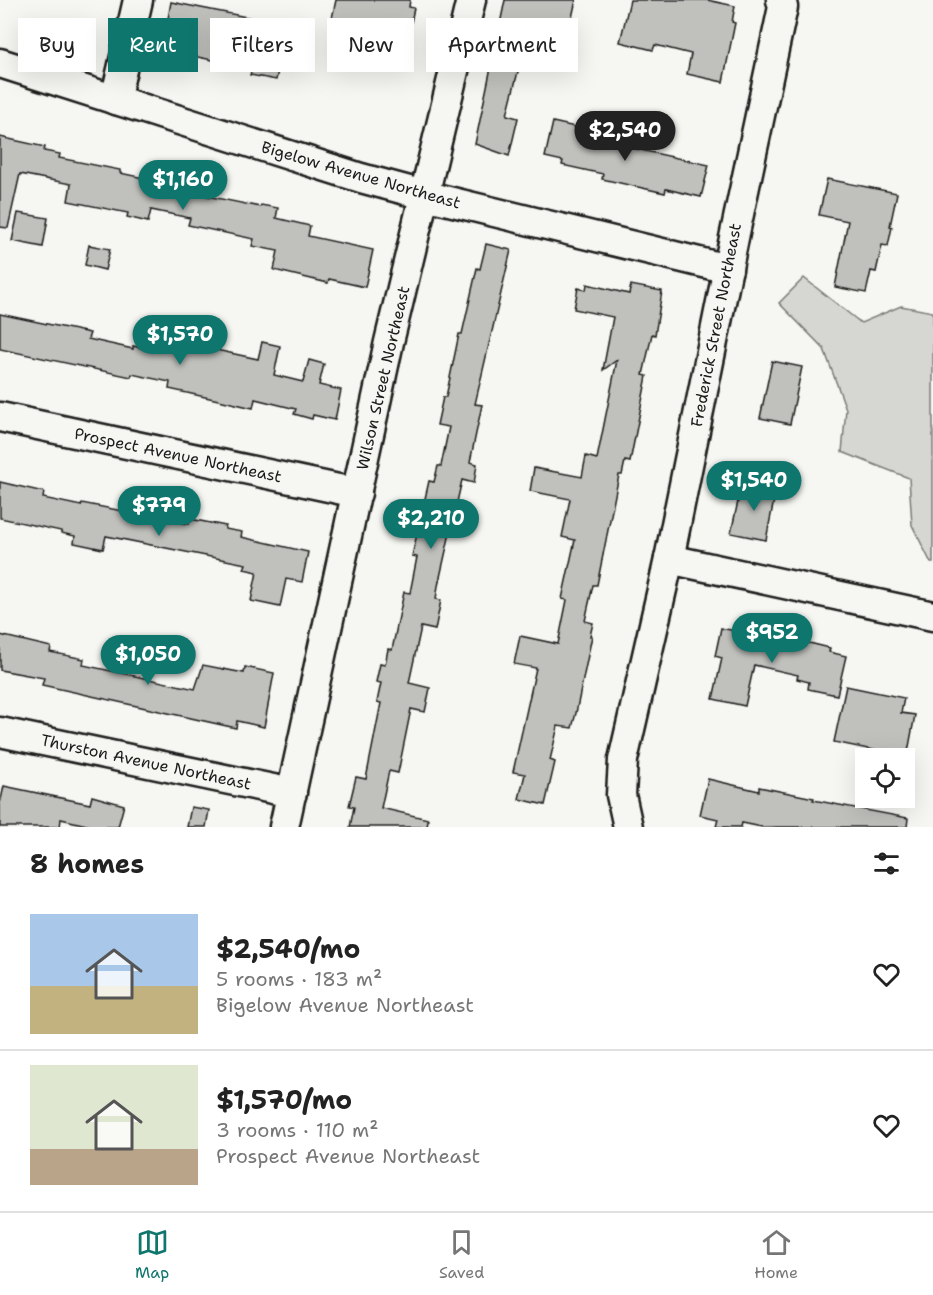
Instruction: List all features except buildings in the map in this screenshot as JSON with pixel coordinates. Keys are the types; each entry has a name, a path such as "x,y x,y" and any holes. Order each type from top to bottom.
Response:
{"street":[{"path":"115,100 138,0"},
{"name":"Wilson Street Northeast","path":"284,827 389,342 471,0"},
{"name":"Frederick Street Northeast","path":"628,827 621,795 623,760 669,560 783,7 781,0"},
{"name":"Bigelow Avenue Northeast","path":"0,63 361,178 728,269"},
{"name":"Prospect Avenue Northeast","path":"0,417 357,493"},
{"path":"669,560 933,616"},
{"name":"Thurston Avenue Northeast","path":"0,732 292,793"}],"shaded area":[{"path":"804,278 861,323 901,306 933,312 933,563 912,525 909,478 842,452 846,409 824,349 779,303"}]}
